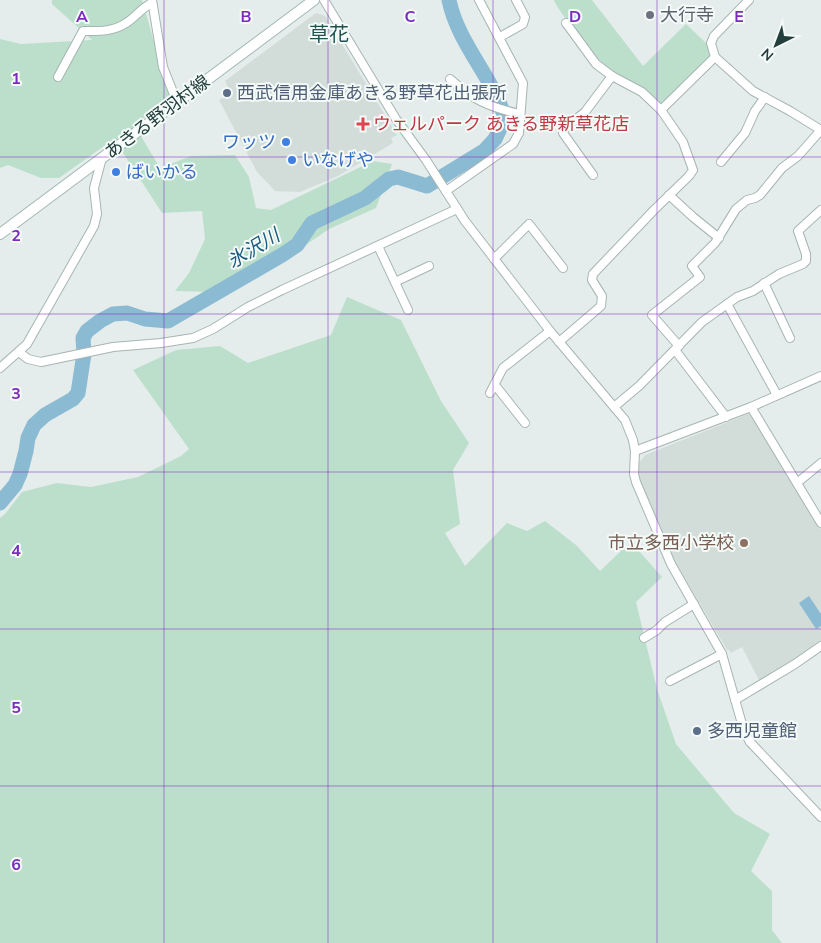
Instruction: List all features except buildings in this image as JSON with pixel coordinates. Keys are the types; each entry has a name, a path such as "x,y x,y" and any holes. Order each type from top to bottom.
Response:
{"main road":[{"name":"あきる野羽村線","path":"0,234 314,0"}],"street":[{"path":"324,0 396,119 416,145 457,209 550,331 624,420 630,431 635,451 633,463 636,482 671,564 722,654 741,723 750,742 821,818"},
{"path":"444,188 513,144 518,133 523,82 479,0"},
{"path":"500,37 523,24 525,17 516,0"},
{"path":"726,417 652,315 700,277 692,266 719,238 736,209 747,200 760,195 782,168 798,156 821,130 753,91 715,57 711,43 714,36 749,0"},
{"path":"58,77 83,31 113,30 127,23 152,2 163,67 177,102"},
{"path":"559,342 601,306 602,296 592,280 593,274 693,170 683,142 661,110 642,92 612,76 596,64 566,23"},
{"path":"661,110 715,57"},
{"path":"592,175 563,132 564,128 585,112 612,76"},
{"path":"450,79 464,92 490,107 520,114"},
{"path":"721,162 745,133 755,111 765,98"},
{"path":"0,368 27,344 94,226 97,214 94,188 102,158"},
{"path":"670,195 719,238"},
{"path":"19,352 28,359 41,362 113,347 166,343 193,338 213,329 282,290 457,209"},
{"path":"614,408 639,386 702,322 727,304 788,269 803,264 806,260 806,254 798,231 821,210"},
{"path":"494,259 529,224 563,268"},
{"path":"378,246 408,310"},
{"path":"395,282 429,266"},
{"path":"764,283 790,338"},
{"path":"727,304 777,395"},
{"path":"490,393 503,368 550,331"},
{"path":"635,451 751,407 821,376"},
{"path":"494,385 524,423"},
{"path":"751,407 821,523"},
{"path":"797,483 821,463"},
{"path":"644,638 694,604"},
{"path":"735,700 821,646"},
{"path":"670,681 722,654"}],"shaded area":[{"path":"316,13 325,16 397,135 391,138 393,143 338,176 300,192 275,191 257,172 219,100 231,94 225,81"},
{"name":"市立多西小学校","path":"748,414 752,415 821,529 821,642 760,682 742,647 731,653 727,650 672,556 637,470 639,463 645,455"}],"green space":[{"path":"52,0 142,0 170,97 135,126 160,168 191,156 235,155 249,177 256,208 271,210 373,161 392,164 376,208 329,229 291,255 210,292 175,291 189,273 205,239 202,211 162,213 114,139 59,178 41,178 8,165 0,168 0,39 21,44 92,40 52,4"},
{"path":"554,0 592,0 643,66 686,24 707,44 711,58 662,106 651,95 611,71 570,25"},
{"path":"347,297 401,320 441,401 469,443 453,470 460,524 445,533 465,566 507,523 527,531 545,521 576,545 600,571 624,548 639,551 662,577 636,602 657,689 676,744 734,813 770,834 751,871 772,891 772,930 782,943 0,943 0,518 22,492 57,483 91,487 138,477 181,456 189,449 133,370 176,350 220,346 248,363 331,335"}],"water":[{"path":"809,596 821,614 821,626 816,629 799,603"}],"waterway":[{"name":"氷沢川","path":"0,503 15,485 20,474 28,438 34,425 45,415 73,399 78,393 84,354 83,338 87,331 100,321 113,314 127,313 145,319 168,321 282,255 297,245 312,223 365,198 389,179 398,177 427,186 484,151 495,139 505,118 500,103 460,31 453,16 449,0"}],"place":[{"name":"大行寺","path":"650,15"},
{"name":"西武信用金庫あきる野草花出張所","path":"227,93"},
{"name":"ウェルパーク あきる野新草花店","path":"363,124"},
{"name":"ワッツ","path":"286,142"},
{"name":"いなげや","path":"292,160"},
{"name":"ばいかる","path":"116,172"},
{"name":"市立多西小学校","path":"744,543"},
{"name":"多西児童館","path":"697,731"}],"district":[{"name":"草花","path":"329,34"}]}
